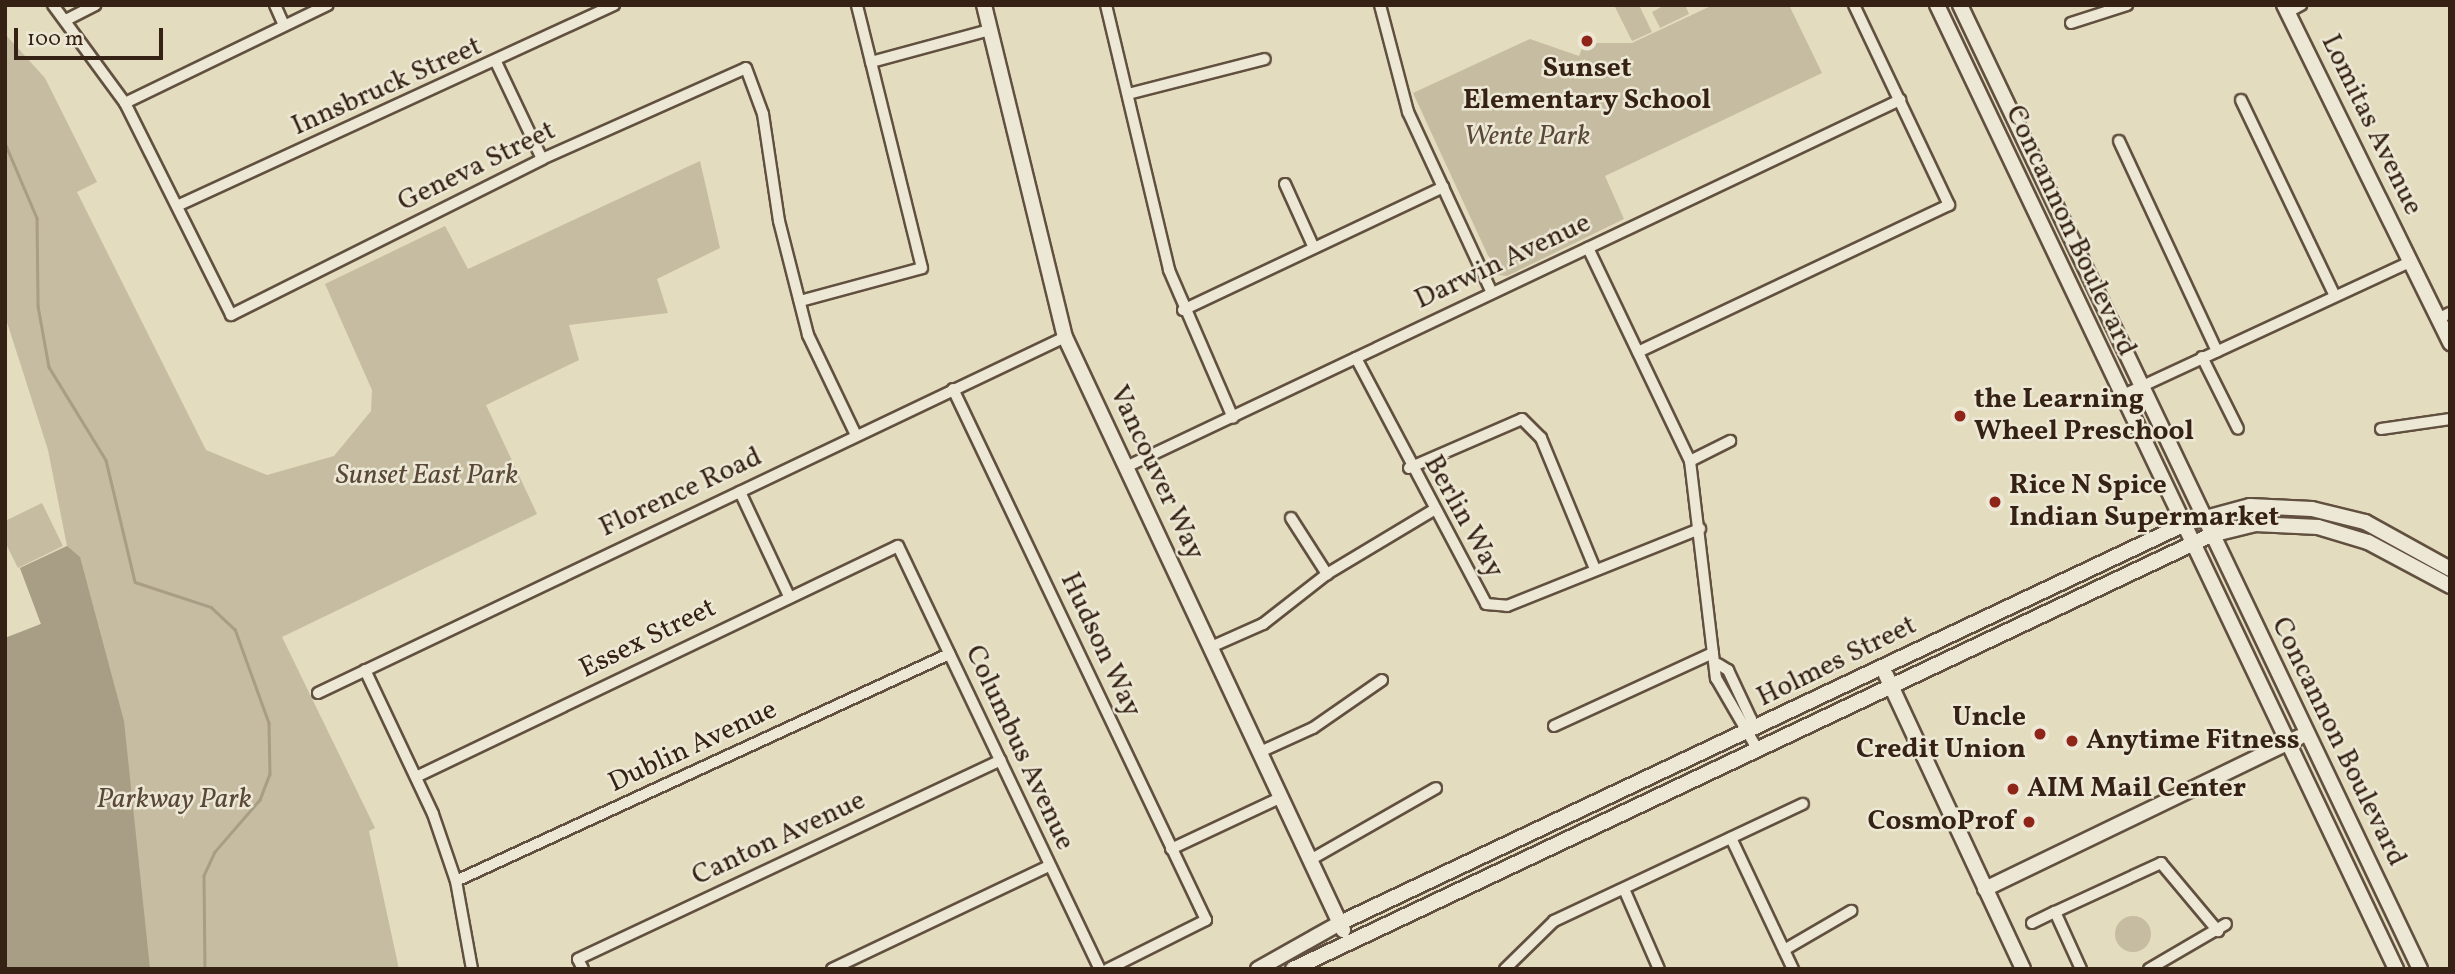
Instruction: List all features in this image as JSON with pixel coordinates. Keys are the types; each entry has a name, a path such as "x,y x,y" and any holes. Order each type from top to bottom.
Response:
{"main road":[{"name":"Vancouver Way","path":"984,5 1065,337 1348,939"},
{"name":"Concannon Boulevard","path":"1937,5 2121,396 2187,523 2204,538 2306,734 2420,969"},
{"name":"Concannon Boulevard","path":"1960,5 2138,388 2202,519 2204,538 2290,741 2396,969"},
{"name":"Lomitas Avenue","path":"2291,7 2410,262 2444,316 2450,343"},
{"name":"Holmes Street","path":"1293,969 1752,738 1882,667 2187,523 2250,506 2312,509 2365,522 2450,569"},
{"name":"Holmes Street","path":"1262,968 1340,923 1752,738 1889,683 2204,538 2255,524 2318,527 2368,542 2450,586"},
{"path":"1882,667 2023,969"},
{"path":"1985,889 2306,734"}],"street":[{"path":"53,5 125,103 177,206"},
{"path":"66,20 95,5"},
{"path":"275,5 284,25"},
{"path":"125,103 328,5"},
{"name":"Innsbruck Street","path":"177,206 496,62 614,5"},
{"path":"856,435 807,335 800,301 922,268 857,5"},
{"path":"1106,5 1183,310 1233,418"},
{"path":"1380,5 1408,112 1491,291"},
{"path":"1638,352 1949,205 1854,5"},
{"path":"2071,23 2127,5"},
{"path":"871,62 990,30"},
{"path":"1128,94 1265,59"},
{"path":"496,62 542,159"},
{"name":"Geneva Street","path":"177,206 231,315 542,159 746,68 763,114 779,221 800,301"},
{"name":"Darwin Avenue","path":"1126,467 1233,418 1491,291 1900,100"},
{"path":"2241,100 2334,296"},
{"path":"2119,141 2217,351"},
{"path":"1285,184 1314,248"},
{"path":"1183,310 1443,187"},
{"path":"1588,248 1690,461 1713,653 1718,664 1716,678 1739,724 1752,738"},
{"path":"2121,396 2410,262"},
{"name":"Florence Road","path":"317,693 1065,337"},
{"path":"2202,357 2238,429"},
{"name":"Berlin Way","path":"1356,358 1409,468 1486,604 1507,606 1700,529"},
{"name":"Hudson Way","path":"953,389 1206,920 1108,969"},
{"path":"1409,468 1522,419 1541,438 1595,569"},
{"path":"2381,429 2450,419"},
{"path":"1690,461 1730,441"},
{"path":"740,492 789,596"},
{"path":"1211,647 1263,624 1326,574 1433,511"},
{"path":"1291,518 1326,574"},
{"name":"Essex Street","path":"418,776 898,546"},
{"name":"Columbus Avenue","path":"898,546 1100,969"},
{"path":"1554,726 1713,653"},
{"name":"Dublin Avenue","path":"456,881 949,654"},
{"path":"365,670 418,776 456,881 472,969"},
{"path":"1260,752 1313,728 1382,680"},
{"name":"Canton Avenue","path":"580,964 1000,760"},
{"path":"1310,860 1436,788"},
{"path":"1171,849 1280,798"},
{"path":"1505,969 1554,921 1803,804"},
{"path":"1731,838 1793,969"},
{"path":"2032,923 2161,863 2222,928 2149,969"},
{"path":"832,969 1049,866"},
{"path":"1623,888 1659,969"},
{"path":"1784,950 1851,911"},
{"path":"2055,912 2081,969"}],"green space":[{"path":"1614,5 1639,5 1652,32 1632,41"},
{"path":"1665,5 1685,5 1689,14 1660,28 1652,12"},
{"name":"Wente Park","path":"1713,5 1789,5 1822,73 1605,176 1624,219 1507,276 1497,275 1413,93 1530,39 1579,56 1584,43 1632,43"},
{"name":"Parkway Park","path":"5,34 45,78 97,182 77,192 206,450 267,475 334,456 371,411 372,390 325,284 445,226 468,269 700,161 720,248 657,279 668,313 569,325 579,360 486,405 537,514 282,637 375,828 369,831 399,969 5,969 5,638 41,624 20,568 67,546 48,450 5,316"},
{"path":"42,503 63,546 18,568 5,542 5,521"},
{"path":"2133,916 2145,922 2151,934 2145,946 2133,952 2121,946 2115,934 2121,922"}],"shaded area":[{"path":"67,546 80,557 124,721 150,969 5,969 5,638 41,624 20,568"}],"waterway":[{"path":"5,143 37,218 38,306 49,367 106,460 135,582 211,607 235,629 269,723 270,774 260,800 215,852 204,876 205,969"}],"place":[{"name":"Sunset Elementary School","path":"1587,41"},
{"name":"the Learning Wheel Preschool","path":"1960,416"},
{"name":"Rice N Spice Indian Supermarket","path":"1995,502"},
{"name":"Uncle Credit Union","path":"2040,734"},
{"name":"Anytime Fitness","path":"2072,741"},
{"name":"AIM Mail Center","path":"2013,789"},
{"name":"CosmoProf","path":"2029,822"}],"park label":[{"name":"Sunset East Park","path":"427,476"}]}
